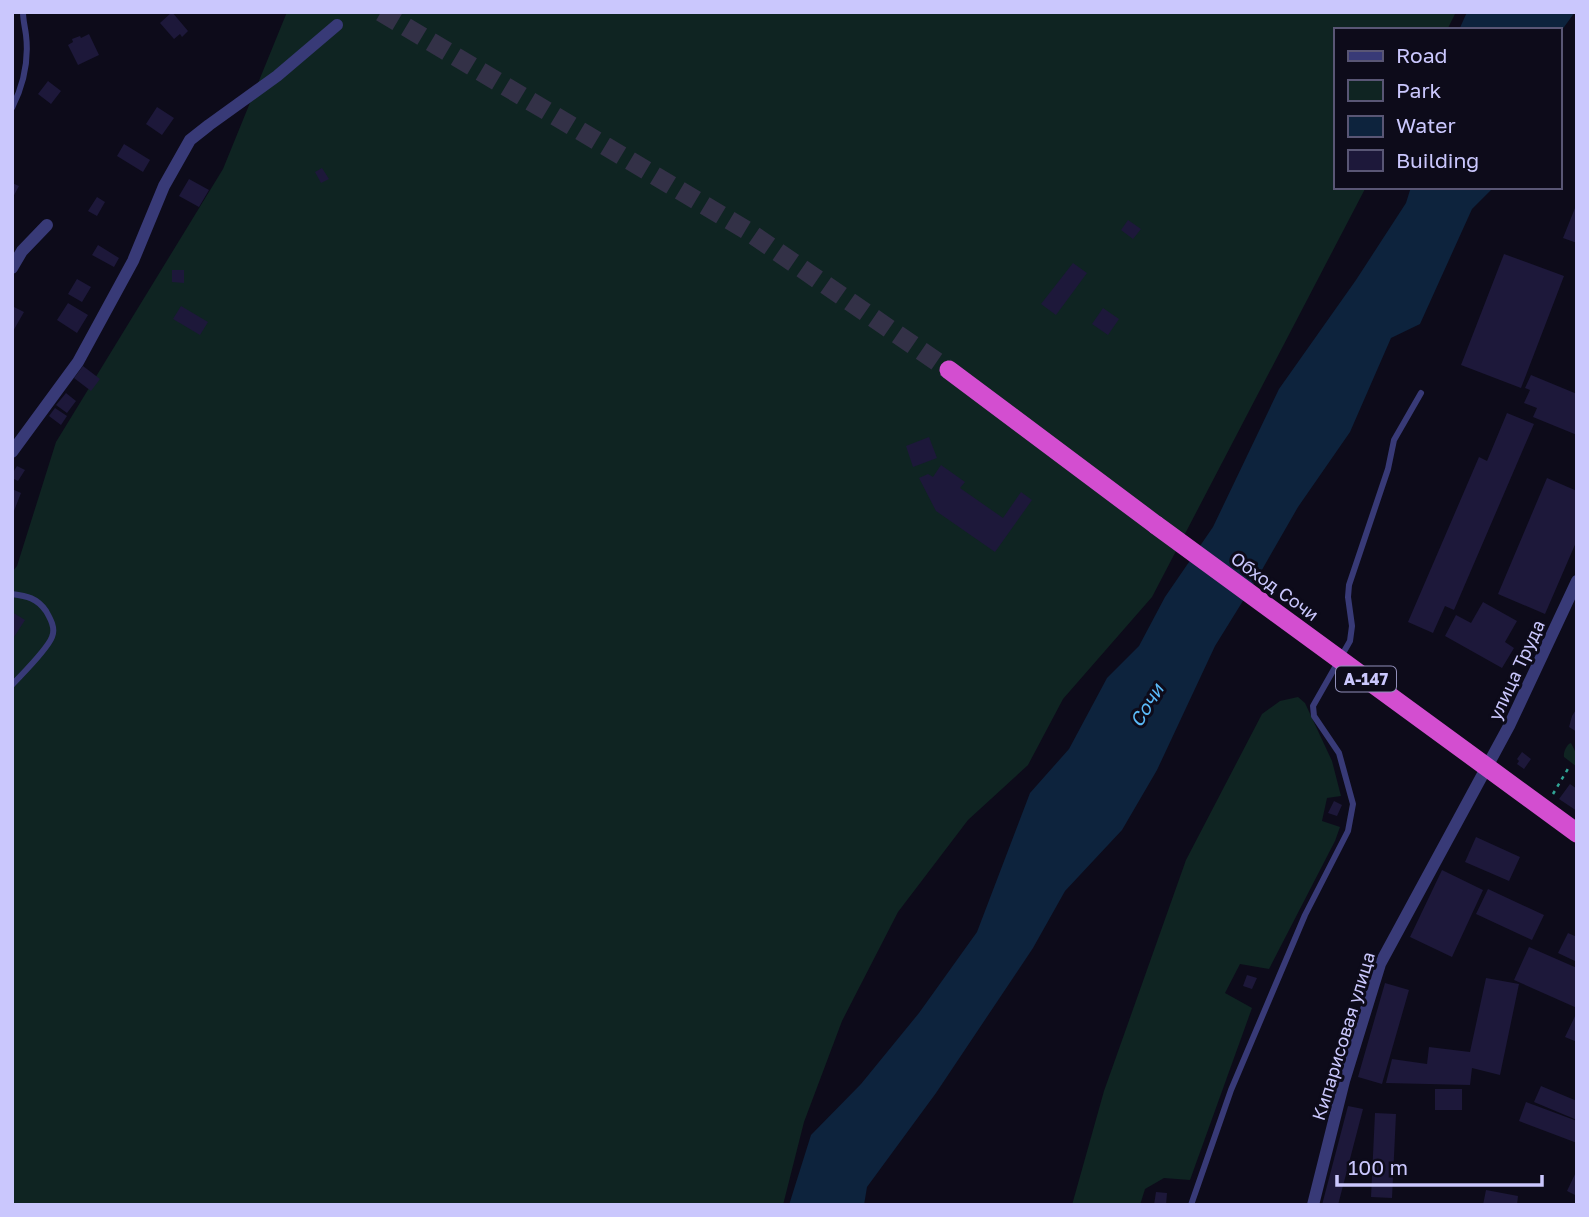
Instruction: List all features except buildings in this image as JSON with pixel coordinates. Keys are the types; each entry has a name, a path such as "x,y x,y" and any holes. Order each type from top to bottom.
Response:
{"highway":[{"name":"Обход Сочи","path":"949,370 1577,833"}],"street":[{"path":"12,453 78,362 133,261 164,186 190,141 277,76 337,25"},
{"path":"12,268 22,251 47,225"},
{"name":"улица Труда","path":"1484,774 1577,581"},
{"name":"Кипарисовая улица","path":"1313,1205 1344,1081 1380,964 1484,774"}],"lane":[{"path":"12,108 19,94 27,54 23,12"},
{"path":"1191,1205 1236,1077 1305,915 1348,831 1353,804 1339,753 1314,716 1312,706 1350,640 1352,626 1349,585 1388,470 1394,440 1421,393"},
{"path":"12,594 31,597 42,605 53,628 52,637 45,648 12,685"}],"green space":[{"path":"287,12 1456,12 1448,28 1334,28 1334,189 1365,189 1152,597 1063,699 1028,765 968,820 898,912 842,1021 804,1122 783,1205 12,1205 12,572 17,566 56,442 223,169"},
{"path":"1298,697 1305,703 1332,761 1341,796 1327,798 1322,821 1340,827 1269,969 1240,964 1225,993 1252,1008 1190,1180 1164,1178 1145,1189 1140,1205 1072,1205 1104,1091 1186,860 1262,714 1280,701"},
{"path":"1571,743 1577,755 1577,767 1564,757 1566,748"}],"water":[{"path":"1467,12 1575,12 1561,31 1561,28 1460,28"},
{"name":"Сочи","path":"1410,189 1492,189 1472,209 1420,324 1391,338 1350,432 1298,507 1215,646 1157,770 1122,830 1065,891 1033,948 936,1093 867,1187 864,1205 789,1205 811,1135 861,1084 919,1013 977,932 1030,793 1069,749 1107,678 1139,646 1165,597 1213,527 1279,389 1356,280 1406,203"}],"tunnel":[{"path":"381,12 746,230 949,370"}]}
